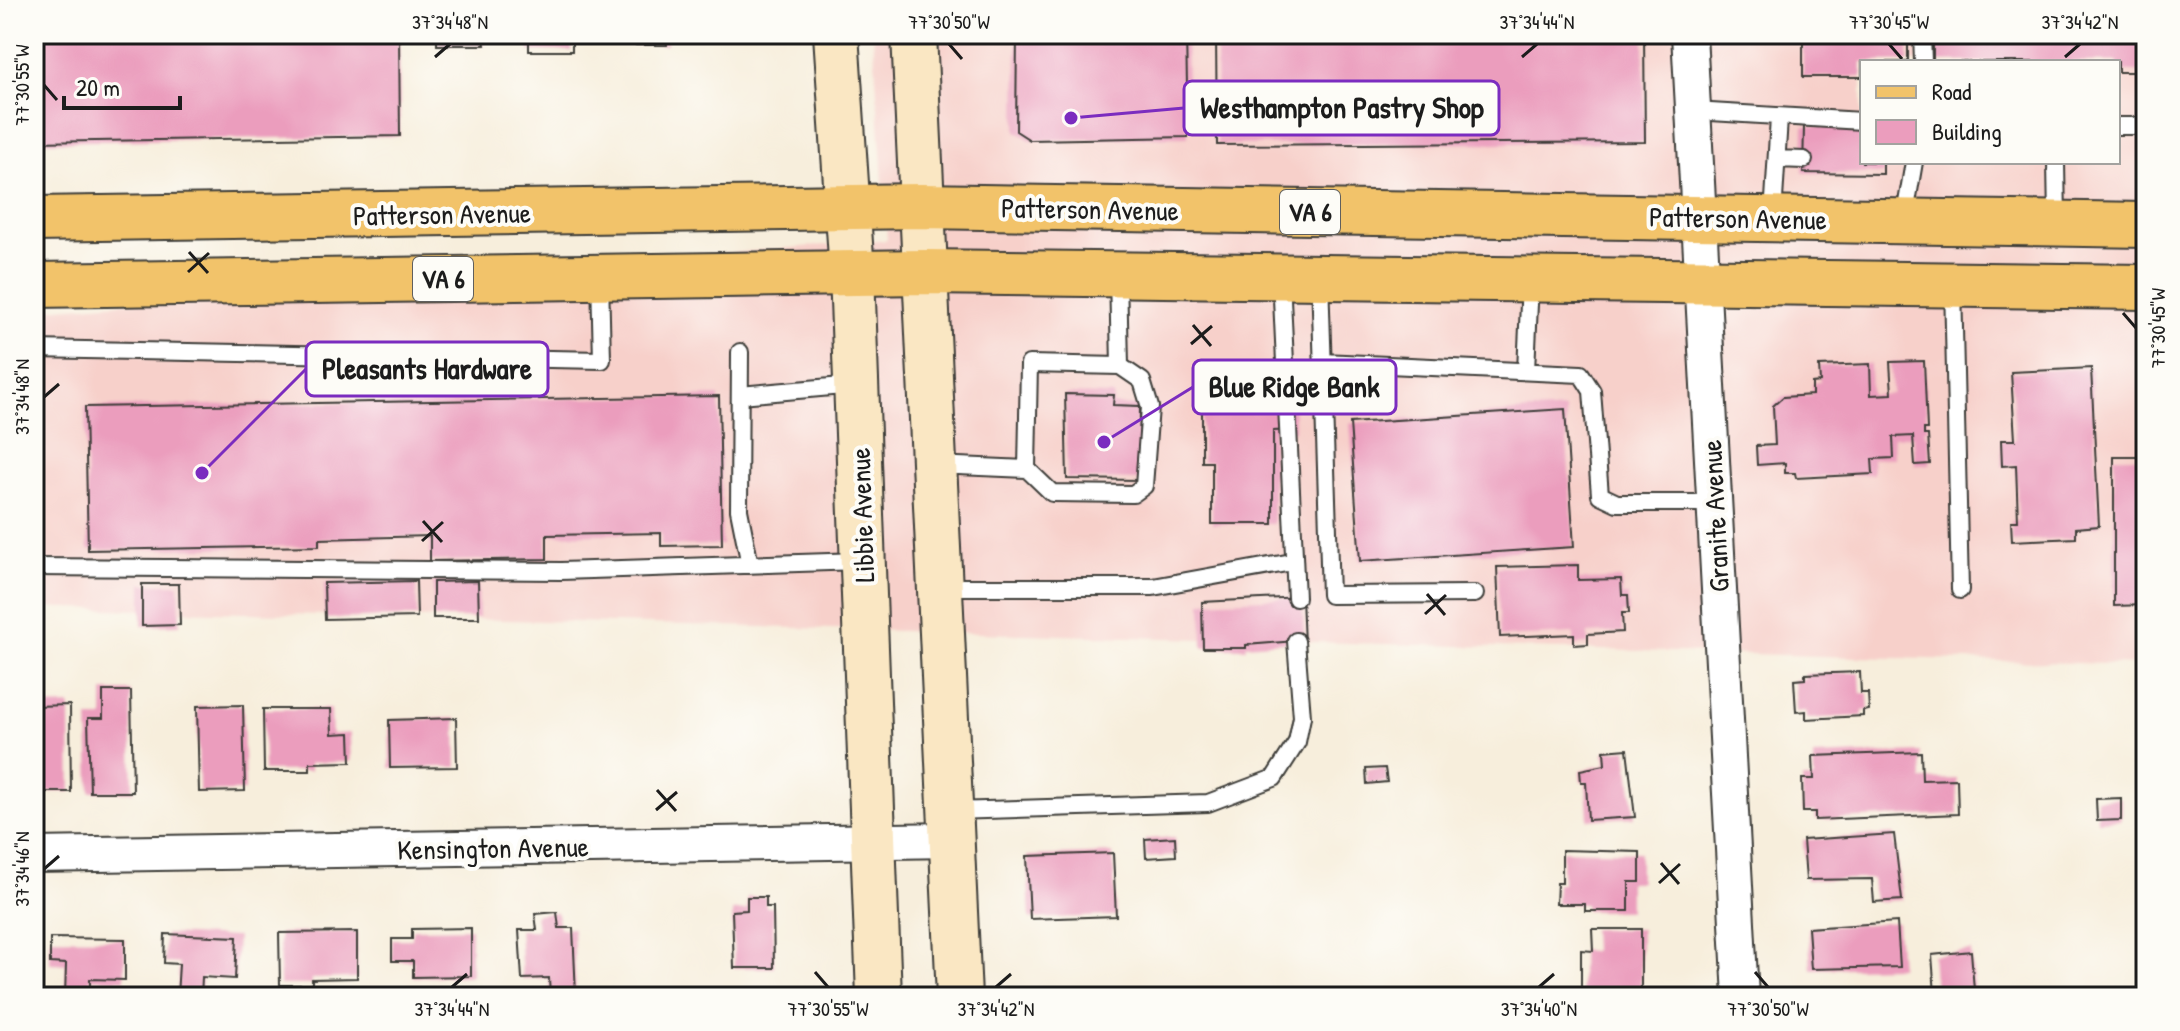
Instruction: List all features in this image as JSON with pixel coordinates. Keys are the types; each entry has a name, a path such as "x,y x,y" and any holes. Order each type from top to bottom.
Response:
{"main road":[{"name":"Libbie Avenue","path":"836,34 857,384 879,997"},
{"path":"914,34 959,997"},
{"name":"Patterson Avenue","path":"34,219 921,206 2146,225"},
{"name":"VA 6","path":"34,285 925,272 2146,287"}],"street":[{"name":"Granite Avenue","path":"1689,34 1741,997"},
{"name":"Kensington Avenue","path":"34,855 872,843 951,825"}],"lane":[{"path":"1922,34 1923,60"},
{"path":"1694,111 1860,121"},
{"path":"1773,219 1779,118"},
{"path":"2120,126 2146,126"},
{"path":"1777,159 1804,160"},
{"path":"1904,220 1914,164"},
{"path":"2056,164 2057,223"},
{"path":"1118,274 1120,366"},
{"path":"1301,276 1323,362 1330,595 1475,594"},
{"path":"1296,598 1292,562 1301,276"},
{"path":"34,349 602,360 600,277"},
{"path":"1526,371 1531,278"},
{"path":"1952,284 1960,590"},
{"path":"740,352 739,510 750,565"},
{"path":"1323,362 1581,374 1592,391 1600,495 1617,503 1714,503"},
{"path":"934,464 1027,469 1052,493 1133,494 1144,486 1150,407 1142,381 1120,366 1029,364 1027,469"},
{"path":"740,395 857,384"},
{"path":"34,567 561,571 864,561"},
{"path":"939,587 1153,587 1292,562"},
{"path":"951,825 1208,803 1274,778 1297,742 1302,717 1296,641"}],"shaded area":[{"path":"873,34 2146,34 2146,665 34,607 34,310 887,240"}],"building":[{"path":"34,34 399,34 400,136 34,142"},
{"path":"437,34 667,34 667,45 621,45 620,38 572,38 572,51 529,51 529,40 484,39 485,45 437,45"},
{"path":"1017,34 1186,34 1188,137 1030,140 1016,131"},
{"path":"1216,34 1644,34 1645,142 1217,145"},
{"path":"1803,34 1908,34 1908,60 1860,60 1860,77 1803,77"},
{"path":"1933,34 2146,34 2146,72 2120,72 2120,60 1933,60"},
{"path":"1804,126 1860,127 1860,164 1883,164 1883,174 1803,173"},
{"path":"1924,361 1927,429 1924,429 1924,435 1928,435 1930,464 1915,465 1913,436 1893,437 1894,458 1872,459 1873,474 1796,478 1795,473 1785,473 1785,463 1757,465 1756,446 1775,445 1773,406 1783,397 1812,395 1812,383 1820,382 1819,366 1870,364 1871,395 1892,394 1890,362"},
{"path":"2091,368 2099,526 2076,528 2076,538 2012,541 2011,521 2018,521 2016,465 2002,466 2001,440 2015,440 2011,372"},
{"path":"1202,390 1293,392 1294,430 1273,431 1273,524 1212,524 1212,462 1202,462"},
{"path":"1065,394 1114,395 1113,405 1140,406 1139,480 1067,479"},
{"path":"719,396 722,545 661,546 661,533 547,535 547,559 430,561 430,536 319,539 319,546 88,550 85,407"},
{"path":"1565,409 1574,547 1360,561 1350,423"},
{"path":"2114,457 2146,457 2146,605 2114,606"},
{"path":"1578,565 1578,580 1621,579 1622,595 1628,595 1629,613 1622,613 1623,632 1588,634 1588,644 1574,645 1574,634 1500,637 1497,567"},
{"path":"416,581 417,617 325,619 324,583"},
{"path":"478,581 479,618 433,618 433,582"},
{"path":"142,584 179,584 180,625 142,626"},
{"path":"1302,597 1304,644 1296,641 1246,645 1246,648 1203,648 1202,602"},
{"path":"1860,672 1861,693 1868,693 1869,710 1863,711 1863,716 1806,719 1806,711 1796,712 1794,680 1805,679 1805,674"},
{"path":"103,691 131,691 133,792 90,792 88,718 103,718"},
{"path":"70,705 71,792 34,792 34,706"},
{"path":"243,705 245,791 199,792 197,706"},
{"path":"263,709 331,709 332,734 350,733 351,762 310,763 310,771 264,771"},
{"path":"456,718 457,767 390,768 389,720"},
{"path":"1627,749 1635,817 1588,820 1586,782 1581,782 1580,770 1605,765 1604,751"},
{"path":"1921,752 1922,780 1957,779 1958,814 1815,820 1815,812 1803,812 1802,779 1814,779 1813,756"},
{"path":"1385,768 1387,782 1367,784 1366,769"},
{"path":"2139,782 2146,782 2146,821 2141,821"},
{"path":"2121,798 2121,820 2097,821 2096,799"},
{"path":"1894,834 1902,900 1874,902 1872,879 1806,880 1803,840"},
{"path":"1175,837 1176,856 1146,858 1145,839"},
{"path":"1562,850 1640,852 1640,882 1629,882 1629,911 1585,911 1585,904 1556,904 1557,883 1562,883"},
{"path":"1113,853 1116,916 1030,919 1027,856"},
{"path":"747,897 766,897 766,907 773,907 774,968 734,968 732,911 747,910"},
{"path":"557,912 559,928 573,928 576,995 550,996 549,978 522,979 519,930 537,930 535,914"},
{"path":"1897,922 1900,967 1811,969 1808,928"},
{"path":"471,928 471,976 413,977 413,961 392,961 392,939 412,939 412,929"},
{"path":"1592,929 1641,929 1641,994 1581,994 1581,950 1593,951"},
{"path":"357,932 357,978 312,979 312,985 280,985 279,933"},
{"path":"165,934 237,937 235,979 202,977 201,997 177,996 179,964 164,963"},
{"path":"50,938 125,939 125,980 90,979 90,997 65,997 66,964 50,963"},
{"path":"1971,951 1974,990 1935,994 1932,955"},
{"path":"635,992 636,997 607,997 607,993"}],"place":[{"name":"Westhampton Pastry Shop","path":"1071,118"},
{"name":"Blue Ridge Bank","path":"1104,442"},
{"name":"Pleasants Hardware","path":"202,473"}]}
